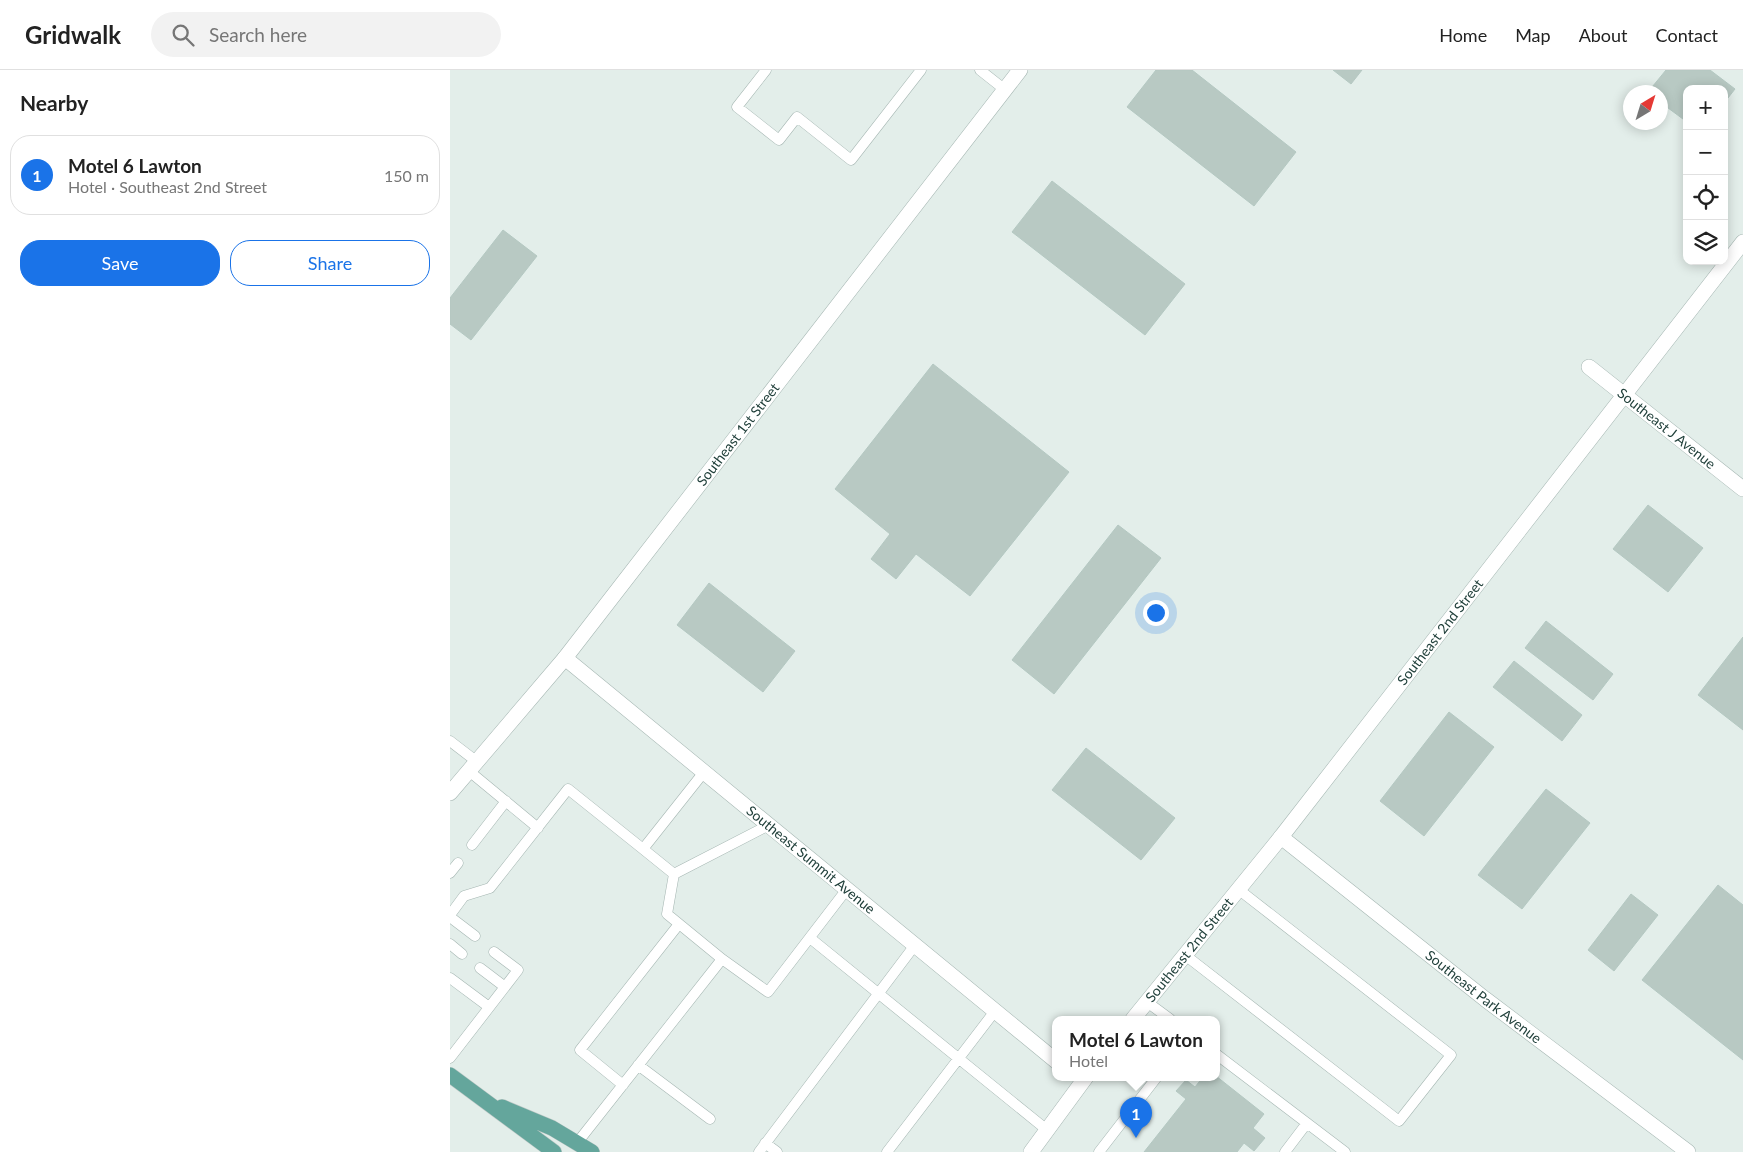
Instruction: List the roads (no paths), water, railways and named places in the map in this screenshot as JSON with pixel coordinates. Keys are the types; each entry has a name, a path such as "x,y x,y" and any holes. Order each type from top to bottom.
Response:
{"main road":[{"path":"450,1075 554,1152"},
{"path":"478,1096 552,1128 592,1152"}],"street":[{"name":"Southeast 1st Street","path":"450,793 565,658 1020,70"},
{"name":"Southeast 2nd Street","path":"1135,1016 1281,837 1743,242"},
{"name":"Southeast J Avenue","path":"1589,367 1743,489"},
{"name":"Southeast Summit Avenue","path":"565,658 1052,1058"},
{"name":"Southeast Park Avenue","path":"1281,837 1485,999 1688,1152"},
{"path":"1031,1152 1080,1081"}],"lane":[{"path":"766,70 737,107 779,140 797,117 851,160 921,70"},
{"path":"980,70 1004,90"},
{"path":"450,741 506,802 538,828"},
{"path":"642,849 704,772"},
{"path":"475,936 450,916 464,896 490,888 568,789 674,874"},
{"path":"472,845 506,802"},
{"path":"674,874 769,825"},
{"path":"450,873 458,863"},
{"path":"674,874 667,914 722,959 768,992 847,890"},
{"path":"1185,955 1399,1121 1451,1055 1238,889"},
{"path":"623,1085 580,1050 679,924"},
{"path":"810,938 1047,1130"},
{"path":"450,944 462,954"},
{"path":"759,1152 915,946"},
{"path":"450,1058 518,970 494,952"},
{"path":"577,1143 722,959"},
{"path":"480,968 505,987"},
{"path":"450,978 488,1008"},
{"path":"1147,1002 1166,1016"},
{"path":"887,1152 995,1011"},
{"path":"1220,1057 1345,1152"},
{"path":"638,1065 710,1119"},
{"path":"1099,1152 1154,1081"},
{"path":"1285,1152 1307,1123"},
{"path":"765,1143 777,1152"}],"place":[{"name":"Motel 6 Lawton","path":"1136,1138"}]}
